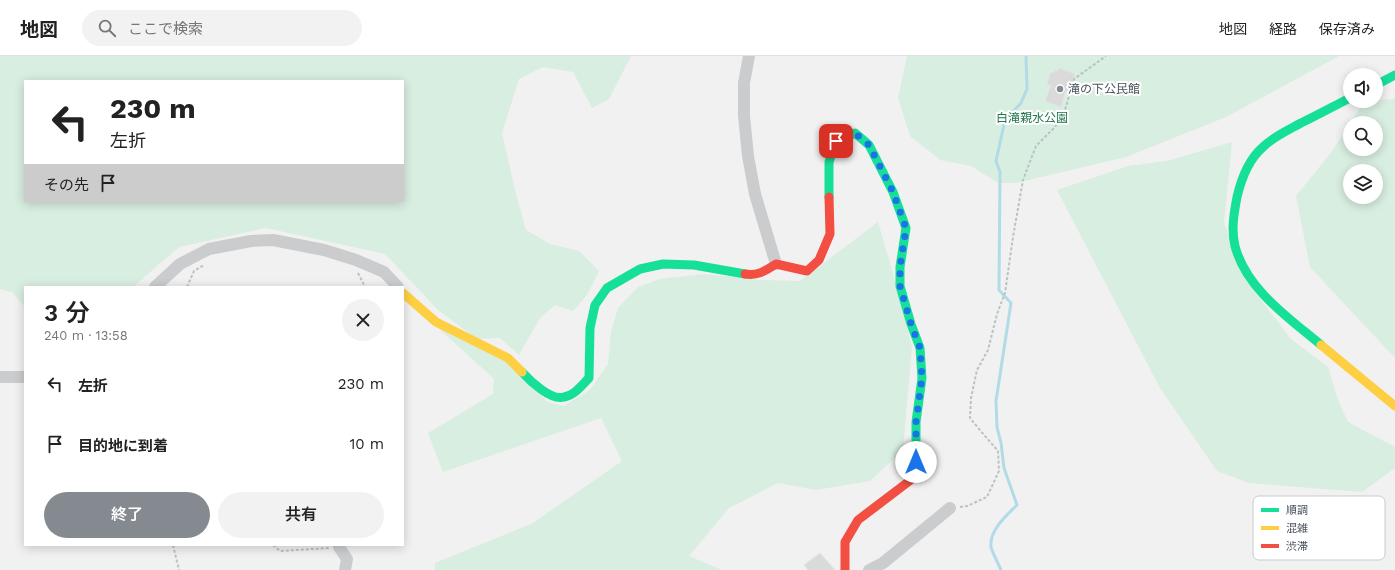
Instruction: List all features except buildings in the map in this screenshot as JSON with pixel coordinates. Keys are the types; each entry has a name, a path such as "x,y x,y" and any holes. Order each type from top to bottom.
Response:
{"street":[{"path":"748,56 744,83 744,116 748,156 755,194 776,264"},
{"path":"1383,81 1395,75"},
{"path":"1343,102 1280,134 1262,148 1250,163 1240,184 1236,202 1233,224 1235,245 1242,264 1256,285 1276,307 1395,406"},
{"path":"404,294 436,322 508,358 531,382 548,394 563,398 574,393 589,378 590,328 595,305 607,288 640,269 663,264 694,265 750,275 760,274 776,264 807,270 819,260 830,234 829,162 836,141 855,133 869,145 893,192 906,228 900,267 900,286 920,348 922,378 916,422 916,476 858,520 845,542 845,570"},
{"path":"156,286 180,264 209,249 251,241 273,240 324,250 356,260 384,272 397,286"},
{"path":"0,377 24,377"},
{"path":"869,570 883,563 950,508"},
{"path":"339,547 347,559 345,570"}],"path":[{"path":"950,508 967,506 988,497 999,471 998,451 970,418 971,398 977,370 988,350 997,314 1005,292 1013,237 1024,180 1036,146 1055,127 1065,110 1074,78 1106,56"},
{"path":"187,286 194,271 207,263"},
{"path":"173,546 179,570"},
{"path":"274,546 280,551 339,547"}],"green space":[{"path":"0,56 631,56 609,99 592,108 573,72 543,67 519,79 502,133 526,230 550,244 579,251 599,271 587,295 573,311 555,305 540,318 519,355 500,338 477,339 438,310 385,254 266,228 179,247 134,286 24,286 24,306 12,292 0,289"},
{"name":"白滝親水公園","path":"907,56 1339,56 1226,117 1126,157 1016,183 998,183 971,166 940,160 910,136 898,98"},
{"path":"1395,99 1395,358 1310,267 1296,196 1330,154 1343,134 1343,156 1383,156 1383,116 1355,116 1360,108 1383,108 1383,100"},
{"path":"1232,142 1224,223 1244,278 1291,339 1328,367 1338,400 1348,422 1395,447 1395,468 1362,492 1249,483 1217,471 1160,388 1057,190 1128,166 1167,161"},
{"path":"878,222 897,287 912,347 903,450 870,481 816,490 778,483 729,508 689,556 722,570 435,570 435,563 533,523 622,461 601,418 443,472 428,433 493,394 494,379 412,304 504,360 548,402 564,406 590,390 608,364 611,332 618,308 638,287 660,279 704,274 761,280 800,281"}],"waterway":[{"path":"1001,570 992,550 991,541 1000,523 1017,505 1004,468 1001,443 997,427 996,401 1011,303 999,290 1000,172 996,161 1005,120 1021,103 1027,89 1026,56"}],"traffic: fast":[{"path":"1383,81 1395,75"},
{"path":"1321,345 1270,302 1249,276 1235,246 1233,234 1234,215 1237,197 1243,177 1258,152 1267,143 1281,134 1343,102"},
{"path":"829,197 829,162 836,141 855,133 869,145 893,192 906,228 900,267 900,286 920,348 922,378 916,422 916,468"},
{"path":"522,372 541,389 553,396 568,396 578,389 589,378 590,328 595,305 607,288 640,269 663,264 694,265 745,274"}],"traffic: slow":[{"path":"404,294 436,322 508,358 522,372"},
{"path":"1321,345 1395,406"}],"traffic: jam":[{"path":"745,274 758,274 776,264 807,271 819,260 830,234 829,197"},
{"path":"845,570 845,542 858,520 916,476 916,468"}],"place":[{"name":"滝の下公民館","path":"1060,89"}],"route":[{"path":"836,141 855,133 869,145 893,192 906,228 900,267 900,286 920,348 922,378 916,422 916,462"}]}
